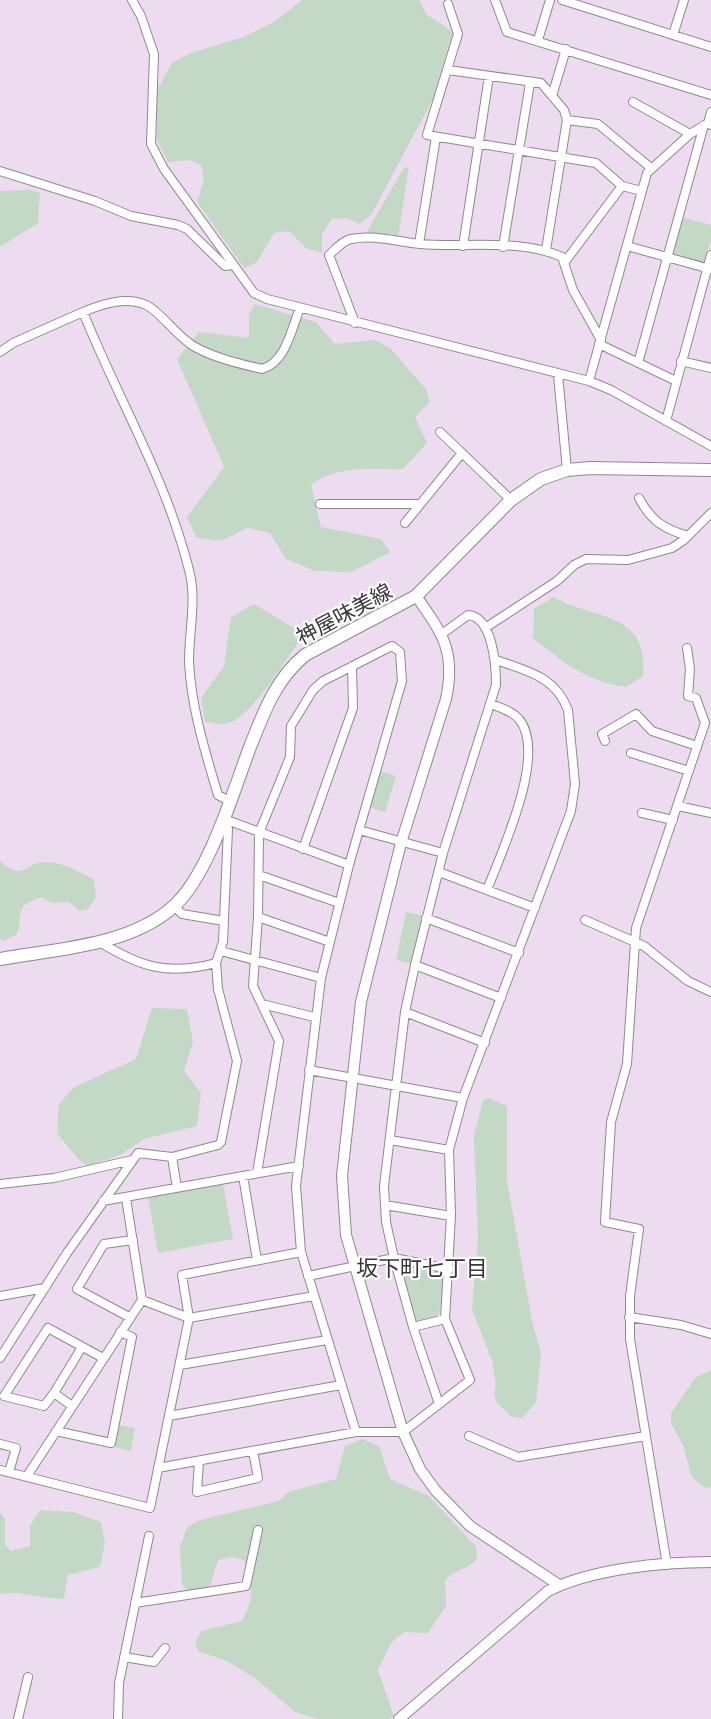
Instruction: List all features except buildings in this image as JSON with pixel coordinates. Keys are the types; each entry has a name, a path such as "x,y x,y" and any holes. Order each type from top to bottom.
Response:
{"main road":[{"name":"神屋味美線","path":"0,959 98,941 139,928 174,906 197,875 224,819 268,702 291,667 315,649 416,596 511,500 541,479 567,470 621,466 711,470"}],"street":[{"path":"132,0 141,16 154,54 151,144 164,169 254,293 355,323 589,381 611,390 711,446"},
{"path":"495,0 507,32 711,95"},
{"path":"538,40 550,0"},
{"path":"561,0 711,47"},
{"path":"673,35 684,0"},
{"path":"448,4 458,34 427,135 596,163 622,186 642,191"},
{"path":"552,96 566,49"},
{"path":"448,70 541,83 564,110 567,120 546,250"},
{"path":"463,246 489,76"},
{"path":"503,247 530,83"},
{"path":"633,102 690,134"},
{"path":"638,363 711,112"},
{"path":"567,120 598,124 651,168"},
{"path":"589,381 642,191 651,168 690,134 708,124"},
{"path":"419,244 436,137"},
{"path":"0,171 95,201 131,216 178,225 187,230 225,266 233,265"},
{"path":"564,263 622,186"},
{"path":"355,323 329,255 349,240 381,238 419,244 546,250 562,257 573,290 600,342 676,381"},
{"path":"627,246 709,268"},
{"path":"666,421 711,255"},
{"path":"0,352 13,343 104,303 128,302 147,305 177,336 196,348 262,369 272,366 280,357 300,308"},
{"path":"83,312 160,477 189,570 193,589 189,662 197,722 218,795 230,801"},
{"path":"681,361 711,368"},
{"path":"558,375 567,470"},
{"path":"440,432 511,500"},
{"path":"405,523 462,453"},
{"path":"639,498 647,514 657,524 688,536"},
{"path":"320,504 420,504"},
{"path":"485,628 557,581 574,565 586,560 628,560 672,548 711,513"},
{"path":"416,596 442,634 450,657 449,686 401,843 367,970 342,1176 342,1205 353,1268 403,1432 420,1469 457,1513 483,1535 559,1585"},
{"path":"439,1404 413,1327 394,1258 385,1205 405,1012 415,965 443,853 496,686 496,660 485,628 478,618 468,615 442,634"},
{"path":"257,1173 279,1041 253,986 258,917 259,833 290,757 291,726 302,704 323,681 392,646 400,652 402,681 349,865 321,978 314,1017 296,1211 301,1252 356,1432"},
{"path":"667,1565 629,1317 639,1229 605,1222 610,1122 627,1064 640,911 705,723 696,698 688,696 687,648"},
{"path":"158,1468 356,1432 403,1432 470,1380 445,1319 451,1216 449,1150 463,1098 519,953 575,797 568,710 556,687 544,676 496,660"},
{"path":"303,849 352,708 352,666"},
{"path":"487,890 525,787 528,764 525,730 519,720 509,711 491,704"},
{"path":"605,741 602,734 636,714 652,731 697,746"},
{"path":"631,753 689,771"},
{"path":"678,806 711,813"},
{"path":"642,813 673,820"},
{"path":"224,819 349,865"},
{"path":"0,1358 102,1201 138,1154 172,1157 218,1145 221,1142 237,1061 218,989 216,963 221,951 224,921 228,829 224,819"},
{"path":"359,830 443,853"},
{"path":"439,872 535,908"},
{"path":"259,875 339,903"},
{"path":"174,906 182,914 224,921"},
{"path":"258,917 330,942"},
{"path":"426,918 519,953"},
{"path":"585,920 636,942 688,981 711,992"},
{"path":"98,941 126,957 158,969 180,970 216,963"},
{"path":"221,951 321,978"},
{"path":"415,965 501,998"},
{"path":"262,1004 314,1017"},
{"path":"405,1012 485,1043"},
{"path":"309,1070 463,1098"},
{"path":"390,1140 449,1150"},
{"path":"172,1157 177,1188"},
{"path":"0,1184 54,1178 132,1160"},
{"path":"102,1201 299,1166"},
{"path":"243,1176 257,1260"},
{"path":"27,1476 142,1300 126,1198"},
{"path":"385,1205 451,1216"},
{"path":"129,1317 77,1289 104,1244 133,1240"},
{"path":"0,1444 16,1448 4,1471 150,1508 189,1318 182,1275 301,1252"},
{"path":"308,1276 394,1258 449,1269"},
{"path":"0,1296 45,1288"},
{"path":"142,1300 189,1318 314,1296"},
{"path":"629,1317 681,1325 711,1334"},
{"path":"413,1327 445,1319"},
{"path":"82,1347 44,1407 4,1396 48,1328 102,1358"},
{"path":"56,1431 111,1443 132,1337 120,1332"},
{"path":"180,1365 327,1340"},
{"path":"0,1346 10,1343"},
{"path":"169,1416 341,1385"},
{"path":"54,1393 72,1406"},
{"path":"469,1436 518,1457 646,1436"},
{"path":"199,1461 197,1492 258,1478 253,1451"},
{"path":"135,1604 246,1586 258,1530"},
{"path":"118,1719 124,1657 149,1536"},
{"path":"399,1719 535,1601 559,1585 593,1576 667,1565 711,1563"},
{"path":"124,1657 154,1662 165,1648"},
{"path":"18,1719 28,1677"}],"green space":[{"path":"302,0 419,0 426,14 453,32 432,101 371,215 360,224 347,218 332,219 322,234 322,253 306,248 289,231 274,233 257,262 244,268 197,202 204,180 201,165 190,160 168,162 157,140 157,90 172,63 190,53 241,38 274,22"},
{"path":"409,166 398,238 365,235 403,169"},
{"path":"31,190 40,193 38,223 0,247 0,191"},
{"path":"681,217 711,225 711,241 703,263 673,255"},
{"path":"255,304 316,322 335,344 375,340 390,348 426,389 430,402 415,417 427,443 403,469 343,471 311,485 321,527 381,539 390,552 352,572 315,571 286,559 270,533 248,528 220,541 196,537 187,517 224,467 177,359 199,332 249,338 249,315"},
{"path":"553,597 616,621 628,629 638,639 643,655 643,676 626,687 600,681 565,663 533,638 534,609"},
{"path":"254,604 294,628 298,643 265,690 244,714 224,724 205,722 201,698 224,666 231,617"},
{"path":"381,771 396,776 385,812 369,807"},
{"path":"0,861 19,871 44,862 70,868 94,880 96,897 88,909 79,911 69,902 52,903 42,897 33,900 21,910 17,934 3,941 0,939"},
{"path":"406,912 424,916 412,964 396,960"},
{"path":"152,1008 187,1009 193,1042 184,1071 201,1093 197,1126 144,1139 120,1155 87,1166 77,1158 57,1133 59,1104 74,1087 136,1059"},
{"path":"489,1098 507,1106 507,1180 532,1321 541,1353 536,1402 522,1418 512,1417 497,1403 494,1394 496,1384 492,1361 472,1309 478,1239 474,1136 483,1100"},
{"path":"223,1184 233,1239 158,1253 148,1197"},
{"path":"402,1264 443,1271 445,1274 439,1315 414,1322 399,1266"},
{"path":"711,1370 711,1487 705,1488 692,1477 683,1445 671,1423 671,1413 695,1378"},
{"path":"118,1425 135,1428 131,1451 114,1447"},
{"path":"362,1439 379,1446 390,1479 429,1496 476,1547 477,1559 469,1566 452,1574 445,1581 446,1606 428,1633 404,1632 391,1643 378,1670 394,1716 389,1719 318,1719 295,1712 256,1679 227,1661 198,1651 195,1643 201,1631 242,1621 251,1598 251,1584 244,1560 232,1557 218,1560 210,1586 189,1592 182,1584 180,1547 187,1527 200,1520 279,1501 288,1492 336,1479 345,1446"},
{"path":"40,1510 73,1512 101,1522 105,1543 100,1567 68,1575 64,1599 16,1593 0,1594 0,1512 5,1519 5,1544 11,1551 30,1546 30,1526"}],"district":[{"name":"坂下町七丁目","path":"422,1268"}]}
